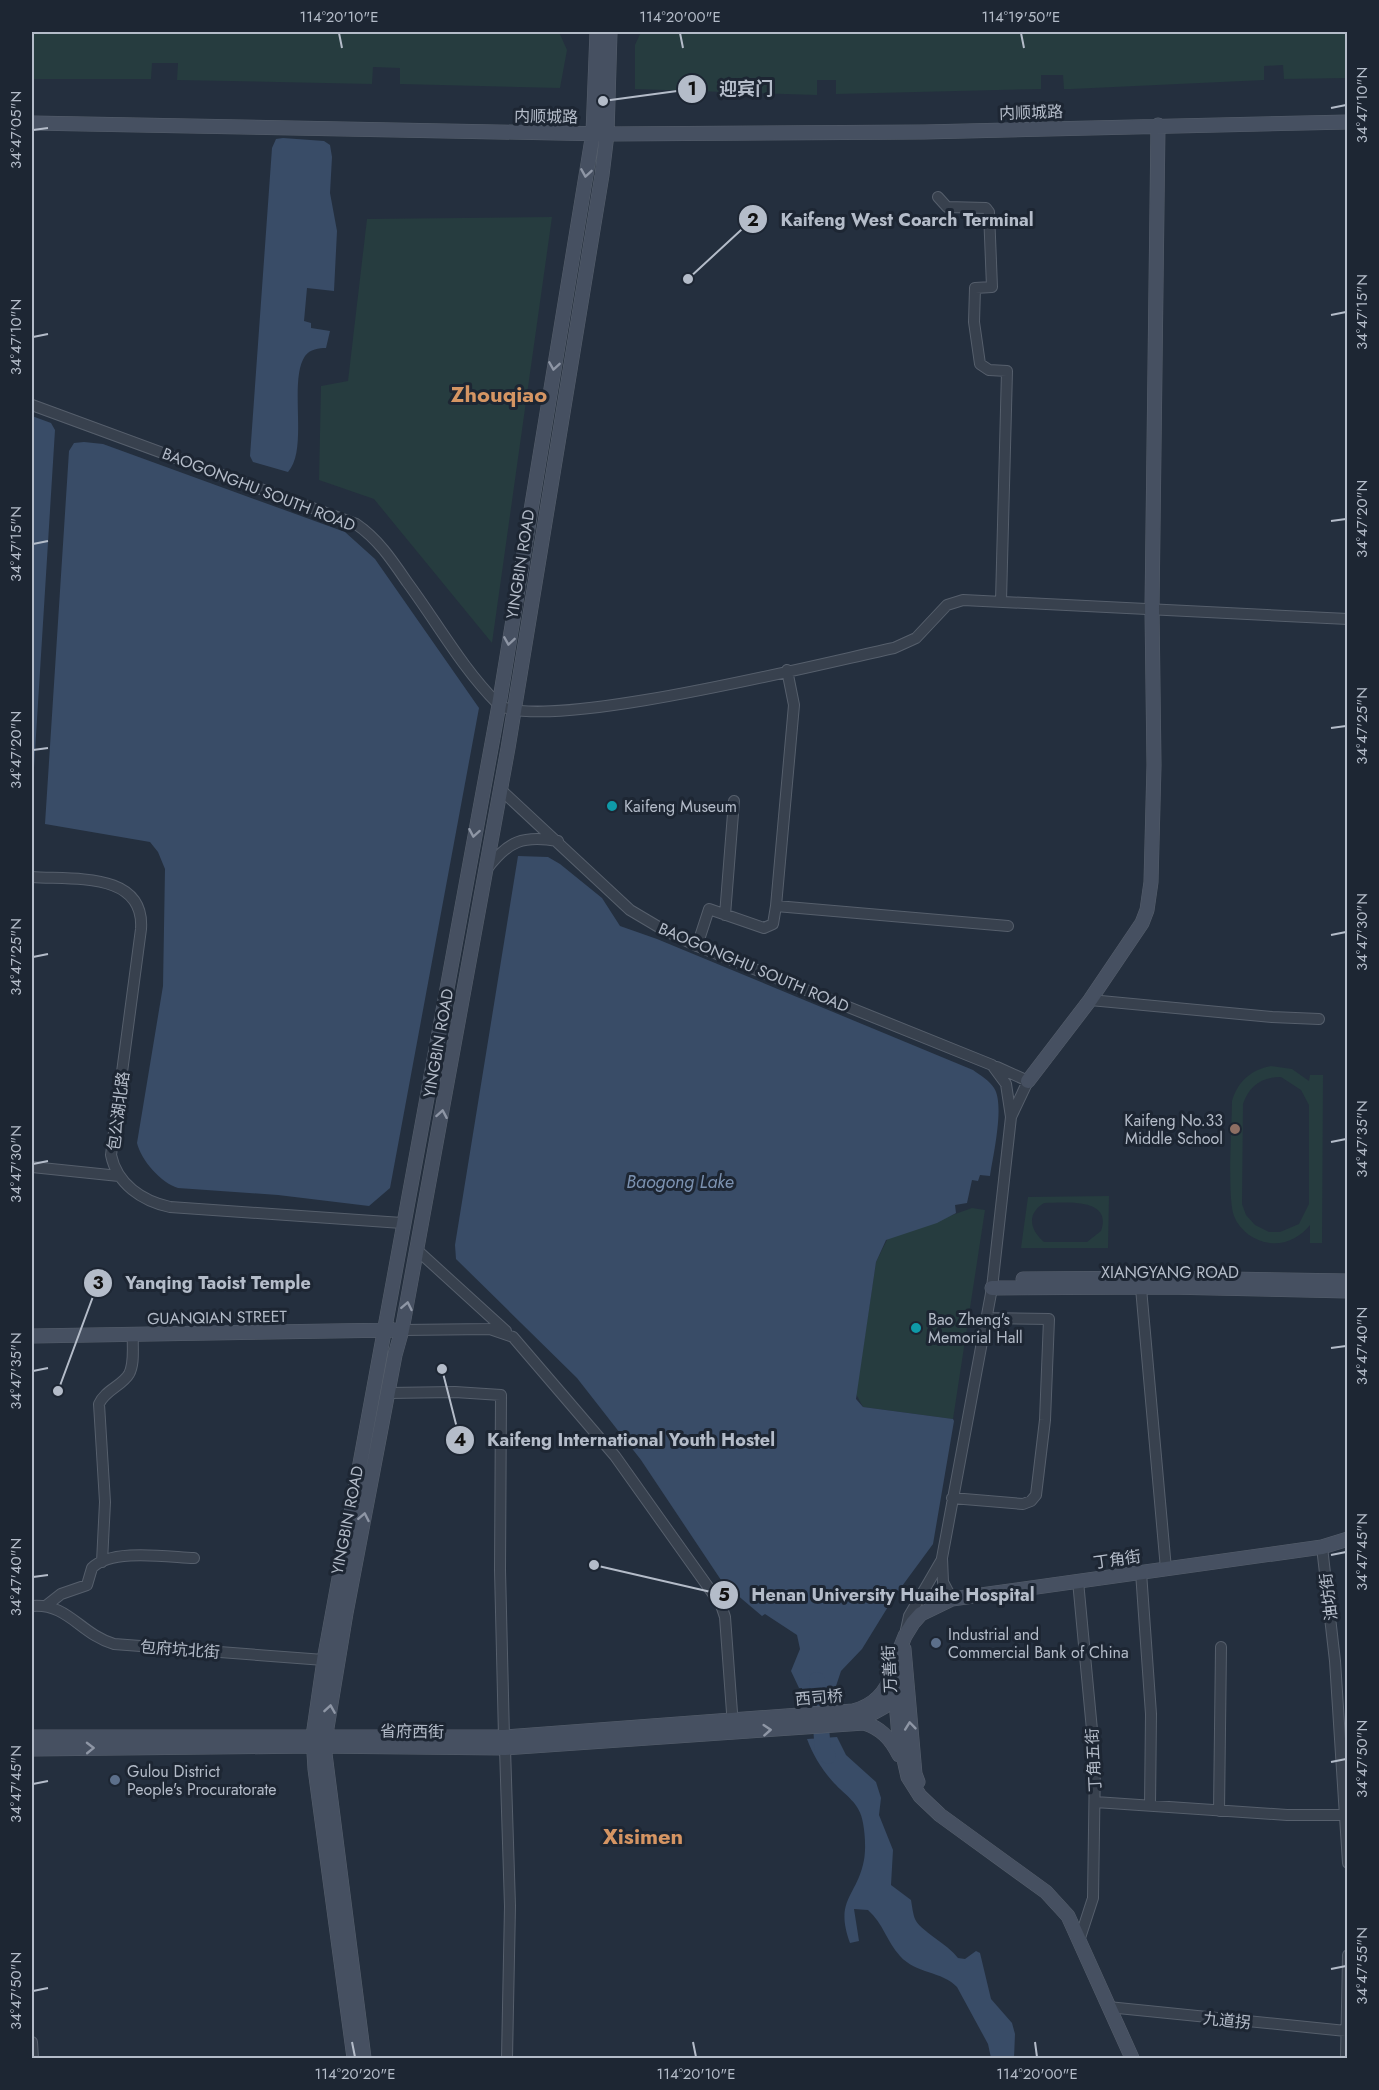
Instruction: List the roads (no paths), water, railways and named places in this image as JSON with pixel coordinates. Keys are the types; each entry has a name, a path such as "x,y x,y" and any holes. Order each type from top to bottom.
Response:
{"street":[{"name":"YINGBIN ROAD","path":"354,2058 319,1741 324,1660 386,1330 402,1223 499,705 593,133 597,32"},
{"name":"YINGBIN ROAD","path":"364,2058 319,1741 402,1330 500,789 608,134 610,32"},
{"name":"内顺城路","path":"32,123 608,134 924,132 1347,122"},
{"path":"1011,1117 1028,1081 1090,1000 1142,923 1147,910 1151,882 1154,765 1152,609 1158,126"},
{"path":"938,197 947,207 986,208 990,212 993,287 975,288 974,322 980,364 989,370 1007,371 1000,601"},
{"name":"BAOGONGHU SOUTH ROAD","path":"32,405 347,518 387,553 479,682 499,705 513,710 543,713 614,706 907,643 928,628 943,608 952,603 972,600 1347,620"},
{"path":"697,946 709,909 764,928 770,928 774,920 794,705 787,670"},
{"name":"BAOGONGHU SOUTH ROAD","path":"500,789 630,910 662,929 697,946 1028,1081"},
{"path":"725,915 734,801"},
{"path":"485,870 499,852 516,842 536,838 558,841"},
{"name":"包公湖北路","path":"32,877 116,885 131,894 140,909 141,929 111,1155 119,1176 139,1196 170,1206 402,1223"},
{"path":"777,906 1008,926"},
{"path":"1090,1000 1272,1017 1319,1018"},
{"path":"952,1599 943,1582 942,1558 987,1318 1011,1117 1006,1084 992,1065"},
{"path":"32,1167 119,1176"},
{"path":"417,1250 513,1337 615,1456 721,1605 725,1617 733,1726"},
{"name":"XIANGYANG ROAD","path":"992,1284 1167,1278 1347,1281"},
{"name":"XIANGYANG ROAD","path":"992,1284 1347,1291"},
{"path":"1141,1288 1167,1569"},
{"path":"952,1498 1023,1504 1032,1501 1036,1495 1045,1420 1049,1319 987,1318"},
{"path":"402,1330 490,1329 513,1337"},
{"name":"GUANQIAN STREET","path":"32,1336 402,1330"},
{"path":"102,1562 105,1502 99,1404 102,1397 130,1372 133,1335"},
{"path":"388,1392 501,1395 500,1570 510,1916 507,2058"},
{"name":"丁角街","path":"904,1636 921,1614 952,1599 1322,1547 1347,1539"},
{"name":"油坊街","path":"1322,1547 1335,1661 1347,1863"},
{"path":"32,1606 47,1605 61,1594 87,1584 92,1569 102,1562 123,1556 194,1558"},
{"path":"904,1636 909,1616 942,1558"},
{"path":"1141,1572 1151,1714 1150,1806"},
{"name":"丁角五街","path":"1078,1581 1095,1762 1093,1899 1080,1938"},
{"name":"包府坑北街","path":"47,1605 60,1610 101,1640 114,1644 324,1660"},
{"name":"万善街","path":"904,1636 898,1665 910,1770 928,1803 940,1815 1046,1892 1068,1916 1080,1938 1132,2058"},
{"path":"1219,1810 1221,1647"},
{"path":"860,1715 884,1707 894,1689 898,1665"},
{"path":"860,1715 884,1692 898,1665"},
{"name":"万善街","path":"894,1689 900,1742"},
{"path":"860,1715 900,1742 910,1770"},
{"path":"860,1715 884,1734 910,1770"},
{"name":"西司桥","path":"789,1723 860,1715"},
{"name":"省府西街","path":"32,1737 505,1743 789,1723"},
{"name":"省府西街","path":"32,1749 319,1741"},
{"path":"1095,1802 1287,1815 1344,1815"},
{"path":"1346,2058 1347,1955"},
{"name":"九道拐","path":"1108,2007 1346,2031"},
{"path":"32,2042 33,2058"}],"water":[{"path":"276,139 324,141 330,145 332,157 330,193 337,231 334,291 307,288 304,321 311,323 311,328 330,331 326,348 309,352 300,367 297,448 288,472 253,462 250,456 272,148"},
{"path":"32,416 51,423 55,430 32,800"},
{"path":"74,443 103,444 345,532 375,559 479,708 390,1188 369,1206 278,1195 178,1188 159,1176 139,1150 137,1143 163,986 165,869 158,852 150,842 45,824 69,451"},
{"name":"Baogong Lake","path":"518,856 548,857 560,864 602,898 620,926 657,939 973,1070 990,1083 997,1096 997,1130 990,1176 980,1175 978,1181 972,1180 967,1203 955,1205 956,1213 937,1223 886,1240 876,1262 856,1399 863,1407 953,1419 954,1421 933,1544 894,1597 862,1649 841,1671 836,1686 833,1687 833,1697 803,1698 802,1688 799,1688 791,1671 800,1649 797,1635 765,1614 762,1616 723,1583 641,1460 577,1378 456,1259 455,1245"},
{"path":"837,1737 846,1755 876,1782 881,1798 879,1815 893,1850 891,1885 911,1900 914,1917 918,1923 958,1958 965,1959 976,1951 980,1953 991,1999 1012,2023 1015,2034 1014,2058 991,2058 988,2044 957,1987 944,1978 906,1962 868,1910 854,1909 859,1941 850,1943 844,1917 848,1899 857,1882 864,1860 863,1823 856,1805 826,1773 807,1739"}],"waterway":[{"path":"817,1680 823,1751 828,1756"}],"place":[{"name":"迎宾门","path":"603,101"},
{"name":"Kaifeng West Coarch Terminal","path":"688,279"},
{"name":"Kaifeng Museum","path":"612,806"},
{"name":"Kaifeng No.33 Middle School","path":"1235,1129"},
{"name":"Bao Zheng's Memorial Hall","path":"916,1328"},
{"name":"Kaifeng International Youth Hostel","path":"442,1369"},
{"name":"Yanqing Taoist Temple","path":"58,1391"},
{"name":"Henan University Huaihe Hospital","path":"594,1565"},
{"name":"Industrial and Commercial Bank of China","path":"936,1643"},
{"name":"Gulou District People's Procuratorate","path":"115,1780"}],"district":[{"name":"Zhouqiao","path":"499,394"},
{"name":"Xisimen","path":"643,1836"}]}
